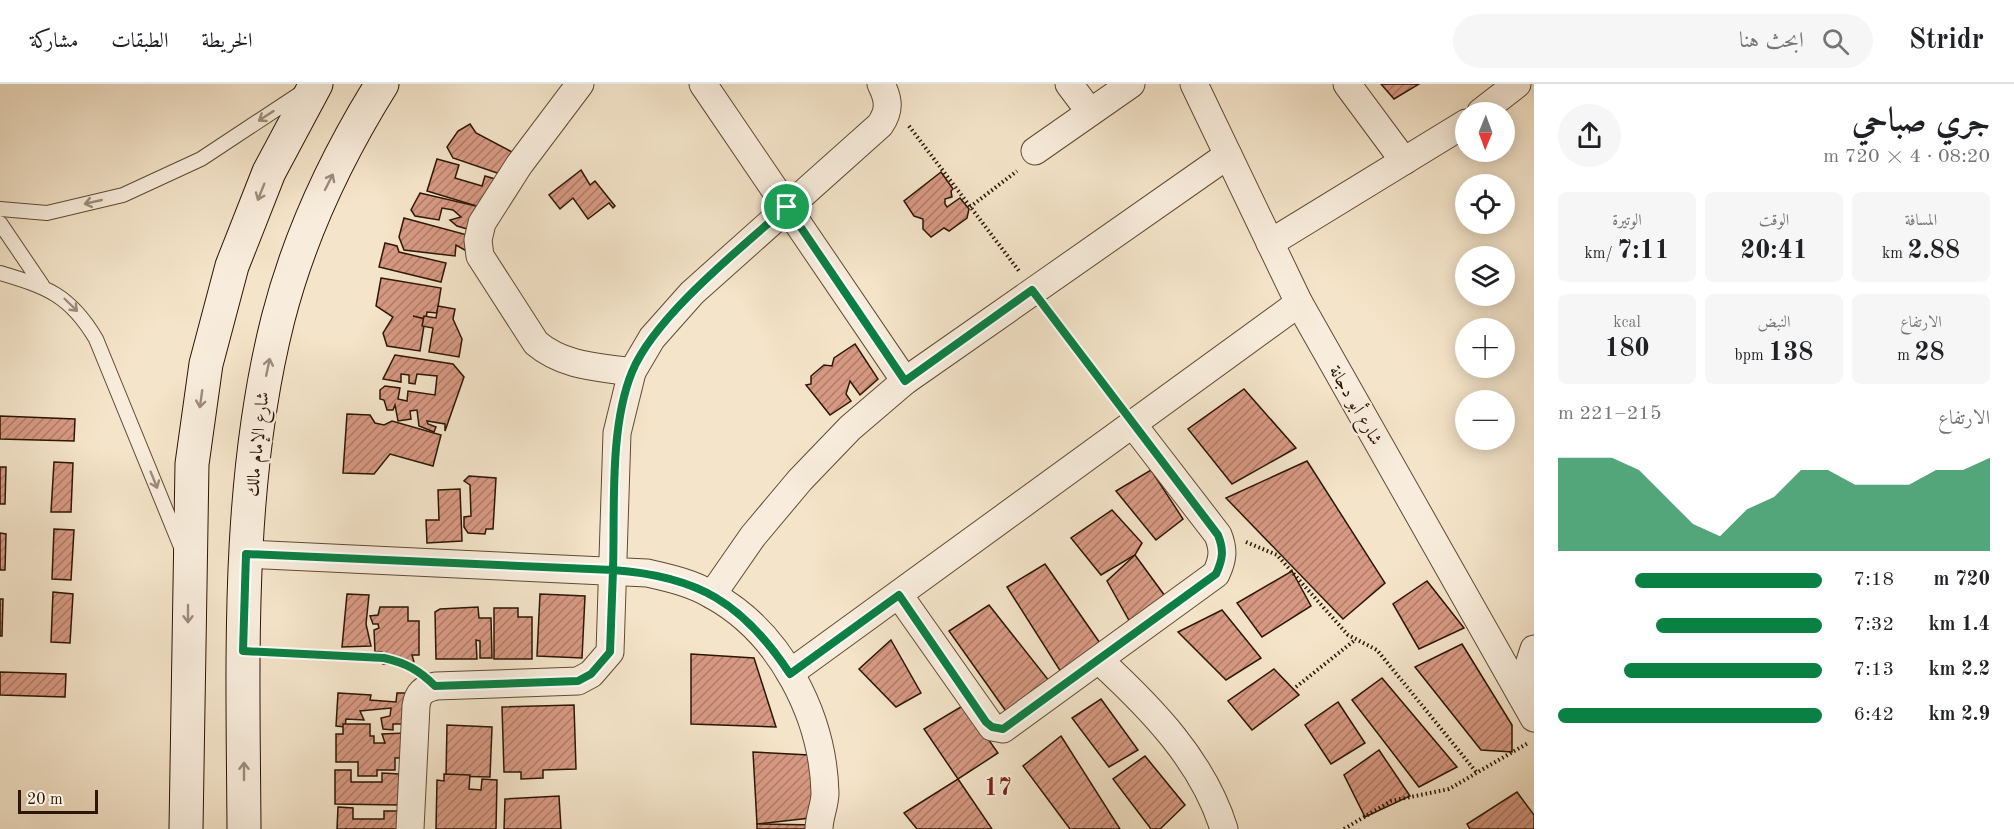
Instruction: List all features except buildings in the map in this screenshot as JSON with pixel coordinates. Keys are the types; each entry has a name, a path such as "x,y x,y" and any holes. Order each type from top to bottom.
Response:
{"street":[{"path":"186,829 192,465 206,364 232,266 269,172 316,84"},
{"name":"شارع الإمام مالك","path":"244,829 243,651 246,554 264,385 278,319 298,254 324,192 366,109 382,84"},
{"path":"580,84 519,165 482,223 478,240 480,256 487,272 536,343 548,353 579,364 632,372"},
{"path":"703,84 905,381"},
{"path":"1069,84 1090,112"},
{"path":"1035,151 1131,84"},
{"name":"شارع أبو دجانة","path":"1194,84 1299,303 1534,718"},
{"path":"1347,84 1404,161"},
{"path":"1492,102 1509,87"},
{"path":"410,829 418,696 426,688 563,683 591,674 610,652 617,434 632,372 652,338 692,293 880,126 888,113 884,90"},
{"path":"1270,243 1455,130"},
{"path":"712,595 753,536 800,480 850,428 905,381 1228,155"},
{"path":"790,674 1134,426 1299,303"},
{"path":"899,595 992,727 1003,729 1100,661 1216,574 1222,562 1223,548 1218,535 1134,426"},
{"path":"246,554 613,570 647,573 681,581 712,595 743,616 769,642 790,674 810,712 821,753 825,796 819,817 819,829"},
{"path":"1520,693 1534,649"},
{"path":"1100,661 1149,706 1190,760 1224,829"}],"lane":[{"path":"0,209 47,213 123,195 201,159 316,84"},
{"path":"0,224 42,285"},
{"path":"0,273 42,285 64,298 83,317 96,339 189,566"}],"path":[{"path":"884,90 1134,426"},
{"path":"970,207 1019,170 1035,151"},
{"path":"1218,535 1254,544 1277,555 1355,640 1377,650 1477,773"},
{"path":"1296,687 1355,640"},
{"path":"243,651 384,658 404,663 421,672 435,686"},
{"path":"1344,829 1391,801 1449,789 1534,740"}],"district":[{"name":"17","path":"998,787"}],"route":[{"path":"787,207 692,293 652,338 632,372 617,434 613,570 246,554 243,651 384,658 404,663 421,672 435,686 578,681 591,674 610,652 613,570 647,573 681,581 712,595 743,616 769,642 790,674 899,595 986,722 992,727 1003,729 1100,661 1216,574 1222,562 1223,548 1218,535 1032,290 905,381 787,207"}]}
